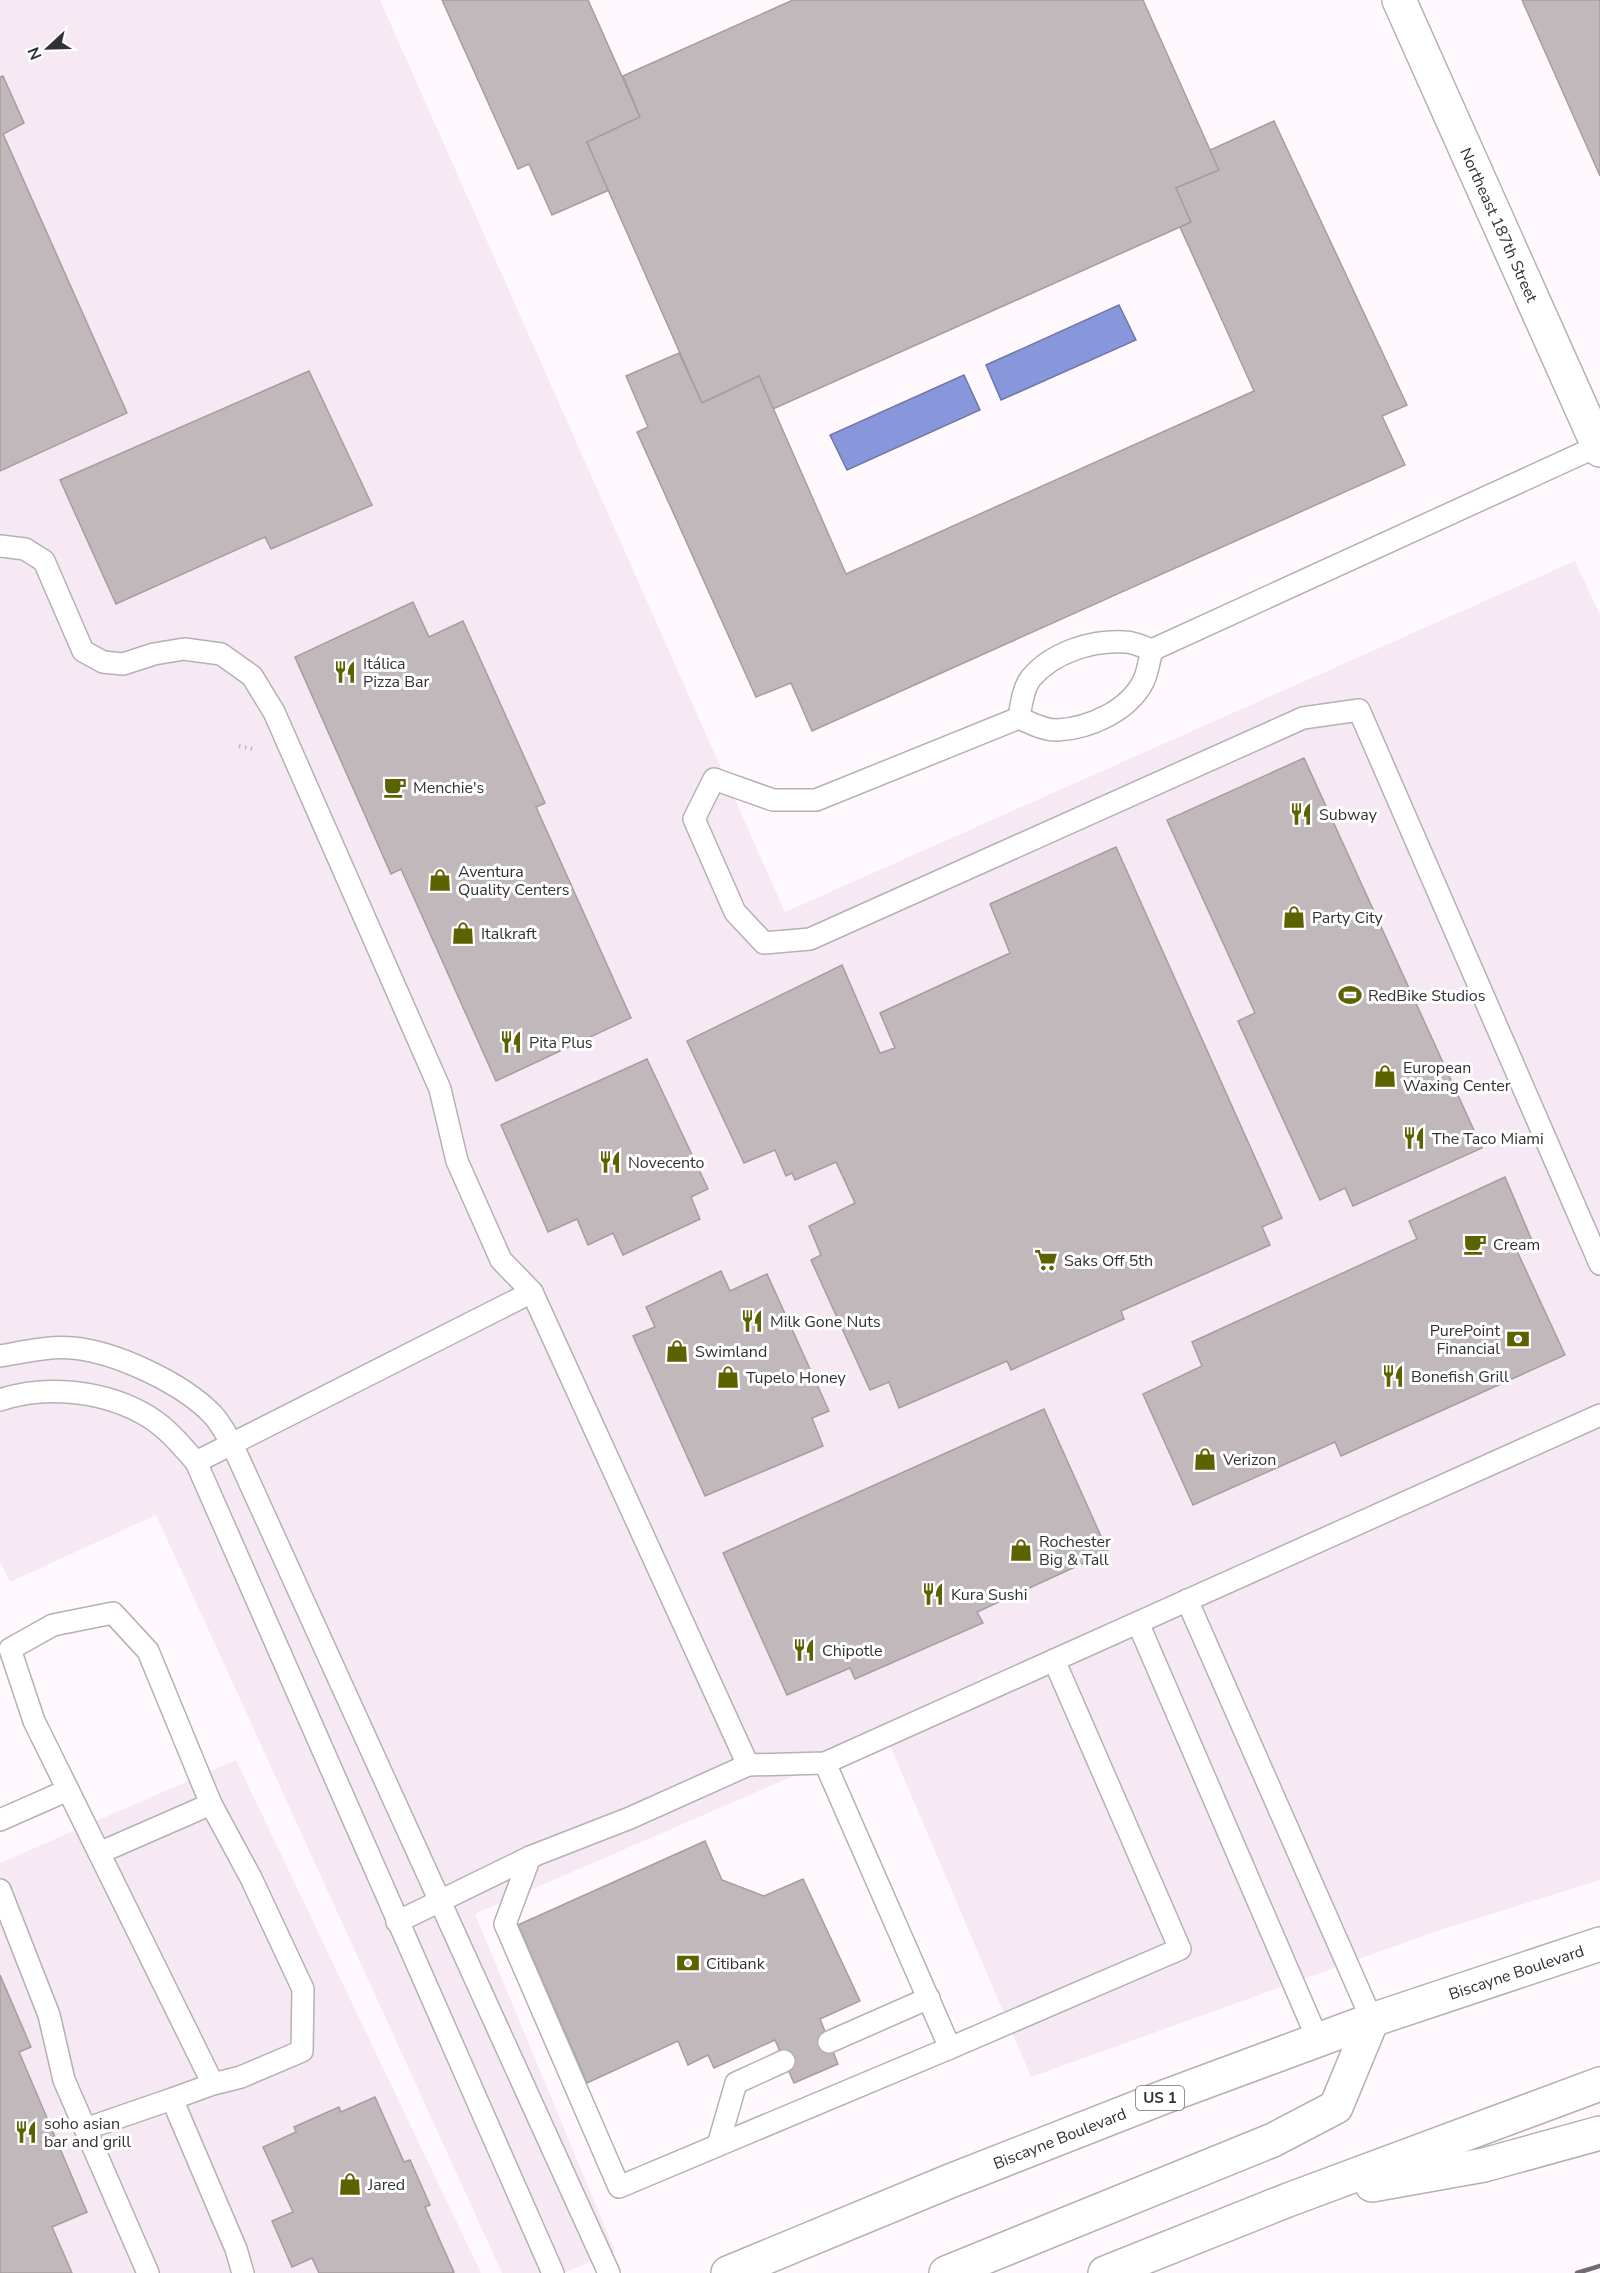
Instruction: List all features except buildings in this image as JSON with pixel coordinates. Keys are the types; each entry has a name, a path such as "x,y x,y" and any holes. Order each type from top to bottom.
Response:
{"main road":[{"name":"Northeast 187th Street","path":"1399,0 1599,448"},
{"name":"Biscayne Boulevard","path":"728,2273 1078,2131 1318,2040 1600,1944"},
{"path":"946,2273 1273,2140 1336,2107 1372,2020"},
{"path":"1105,2273 1288,2200 1600,2084"},
{"path":"1288,2200 1484,2165 1600,2133"}],"lane":[{"path":"1019,718 1030,678 1055,658 1093,643 1127,641 1152,650 1599,448"},
{"path":"0,546 25,549 44,561 83,651 103,662 123,664 154,654 184,649 221,654 252,676 274,712 440,1089 458,1161 501,1260 532,1292 748,1765"},
{"path":"1152,650 1143,681 1122,707 1088,724 1057,730 1036,726 1019,718 816,800 773,800 714,779 694,819 735,912 764,943 810,939 1303,718 1359,710 1600,1264"},
{"path":"195,1462 532,1292"},
{"path":"0,1356 37,1349 73,1348 110,1356 154,1375 190,1395 213,1414 232,1444 609,2273"},
{"path":"0,1400 18,1393 57,1392 103,1397 148,1416 174,1437 195,1462 553,2273"},
{"path":"397,1922 530,1857 630,1818 748,1765 825,1763 1600,1415"},
{"path":"1187,1600 1372,2020"},
{"path":"85,2129 213,2084 241,2077 303,2051 303,1989 251,1878 211,1804 148,1651 113,1613 53,1624 10,1649 34,1721 213,2084"},
{"path":"1138,1623 1318,2040"},
{"path":"530,1857 505,1924 619,2187 1180,1949 1053,1660"},
{"path":"825,1763 950,2048"},
{"path":"0,1820 68,1790"},
{"path":"99,1853 211,1804"},
{"path":"0,1890 49,2015 64,2080 148,2273"},
{"path":"829,2042 929,1998"},
{"path":"718,2145 736,2083 784,2061"},
{"path":"172,2099 236,2249 243,2273"}],"shaded area":[{"path":"0,0 380,0 785,912 1575,561 1600,615 1600,1880 1437,1931 1031,2077 886,1736 475,1914 615,2251 564,2273 502,2273 156,1515 10,1582 0,1562"},
{"path":"236,1760 481,2273 0,2273 0,1863"}],"water":[{"path":"1119,305 1136,340 1001,400 986,365"},
{"path":"964,375 980,410 847,470 830,435"}],"railway":[{"path":"1577,2273 1600,2266"}],"place":[{"name":"Itálica Pizza Bar","path":"345,672"},
{"name":"Menchie's","path":"395,787"},
{"name":"Subway","path":"1301,814"},
{"name":"Aventura Quality Centers","path":"440,880"},
{"name":"Party City","path":"1294,917"},
{"name":"Italkraft","path":"463,933"},
{"name":"RedBike Studios","path":"1350,995"},
{"name":"Pita Plus","path":"511,1042"},
{"name":"European Waxing Center","path":"1385,1076"},
{"name":"The Taco Miami","path":"1414,1138"},
{"name":"Novecento","path":"610,1162"},
{"name":"Cream","path":"1475,1244"},
{"name":"Saks Off 5th","path":"1046,1260"},
{"name":"Milk Gone Nuts","path":"752,1321"},
{"name":"PurePoint Financial","path":"1518,1339"},
{"name":"Swimland","path":"677,1351"},
{"name":"Bonefish Grill","path":"1393,1376"},
{"name":"Tupelo Honey","path":"728,1377"},
{"name":"Verizon","path":"1205,1459"},
{"name":"Rochester Big & Tall","path":"1021,1550"},
{"name":"Kura Sushi","path":"933,1594"},
{"name":"Chipotle","path":"804,1650"},
{"name":"Citibank","path":"688,1963"},
{"name":"soho asian bar and grill","path":"26,2132"},
{"name":"Jared","path":"350,2184"}]}
